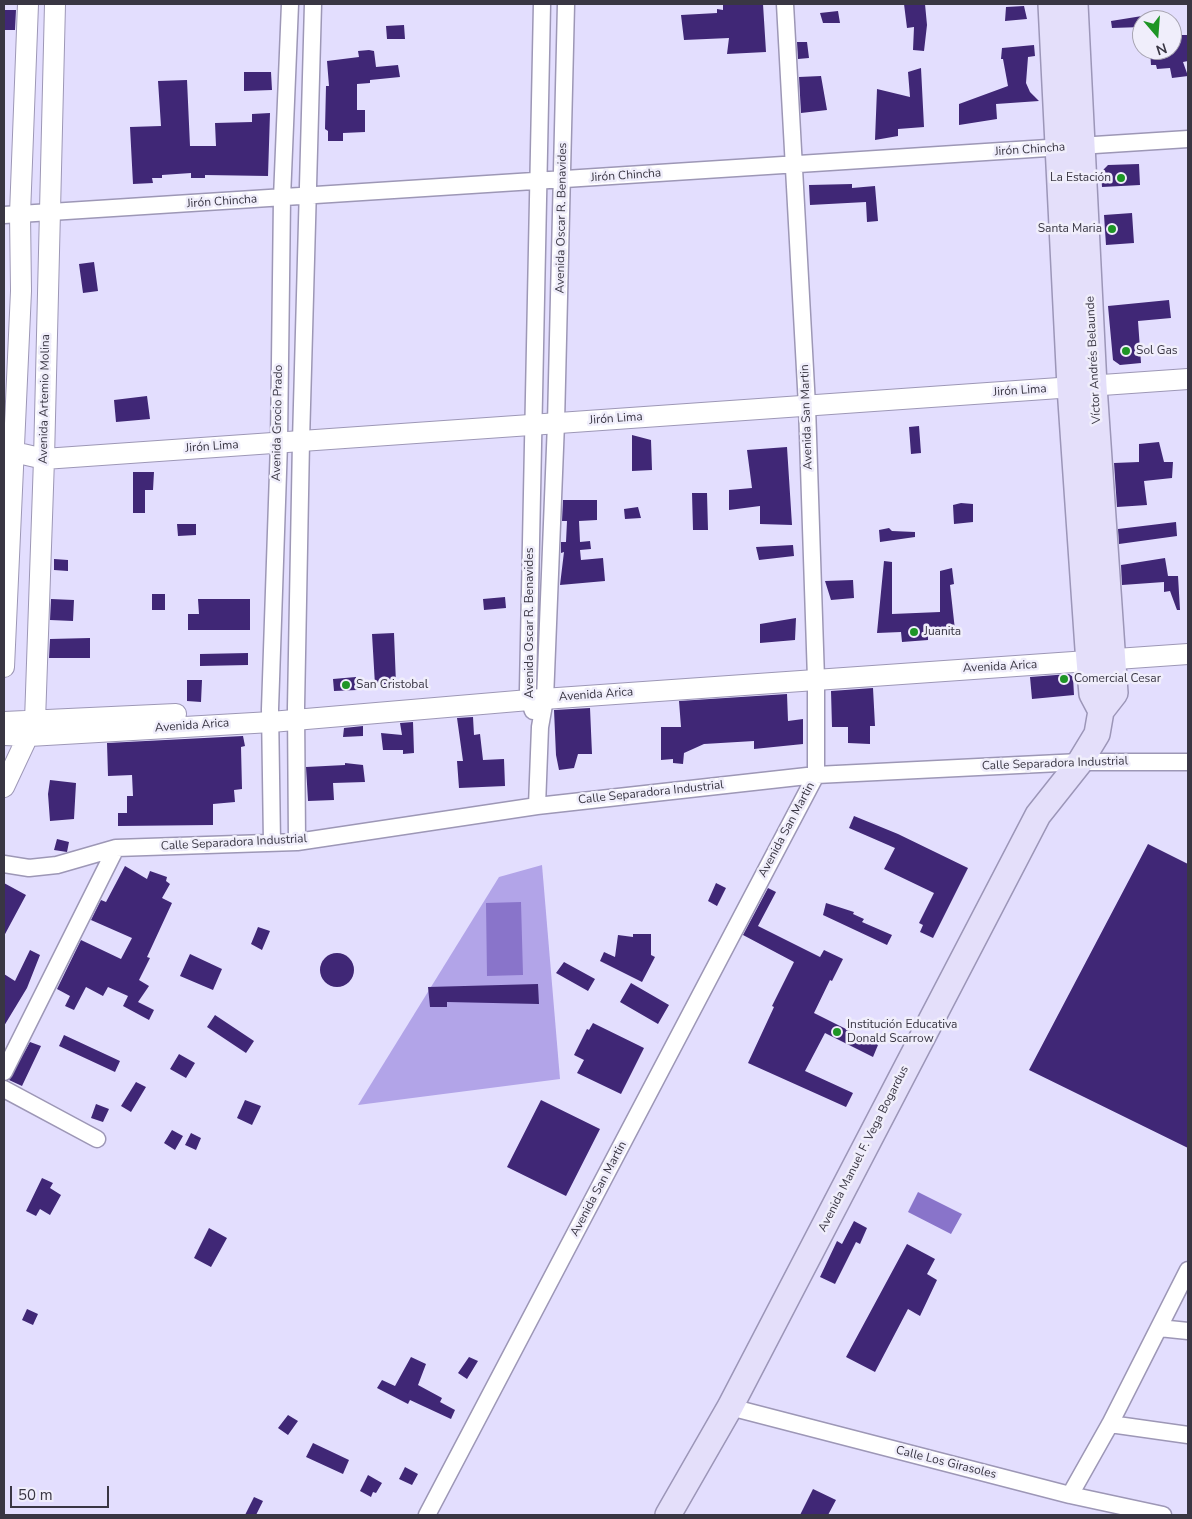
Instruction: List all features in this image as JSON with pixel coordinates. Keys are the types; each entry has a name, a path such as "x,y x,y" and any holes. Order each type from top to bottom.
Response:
{"main road":[{"name":"Víctor Andrés Belaunde","path":"1051,4 1070,147 1082,387 1089,656 1092,694 1101,711"},
{"name":"Víctor Andrés Belaunde","path":"1070,147 1075,4"},
{"name":"Víctor Andrés Belaunde","path":"1080,762 1097,734 1101,711 1115,692 1113,653 1082,387"},
{"name":"Avenida Manuel F. Vega Bogardus","path":"668,1515 730,1407 1038,815 1080,762"}],"street":[{"path":"4,667 9,452 21,291 12,214 28,4"},
{"name":"Avenida Artemio Molina","path":"4,787 32,729 44,459 55,4"},
{"name":"Avenida Grocio Prado","path":"272,843 271,715 282,198 290,4"},
{"name":"Avenida Grocio Prado","path":"297,842 296,713 301,441 313,4"},
{"name":"Avenida Oscar R. Benavides","path":"537,806 540,727 537,694 532,425 542,4"},
{"name":"Avenida Oscar R. Benavides","path":"537,694 556,423 566,4"},
{"name":"Avenida San Martin","path":"427,1515 816,775 816,674 807,406 785,4"},
{"name":"Jirón Chincha","path":"12,214 538,182 1188,139"},
{"name":"Jirón Lima","path":"44,459 1188,379"},
{"path":"9,452 44,459"},
{"path":"8,477 44,459"},
{"name":"Avenida Arica","path":"4,734 32,729 271,715 537,694 1089,656 1188,641"},
{"name":"Avenida Arica","path":"1113,653 1188,654"},
{"name":"Avenida Arica","path":"4,722 32,729"},
{"name":"Calle Separadora Industrial","path":"4,864 29,868 57,865 116,848 297,842 537,806 816,775 1080,762 1188,762"},
{"path":"4,1072 116,848"},
{"path":"4,1090 97,1139"},
{"path":"1070,1495 1110,1424 1188,1270"},
{"path":"1159,1328 1188,1331"},
{"name":"Calle Los Girasoles","path":"730,1407 1070,1495 1163,1515"},
{"path":"1110,1424 1188,1435"}],"shaded area":[{"path":"542,865 560,1079 358,1105 499,877"},
{"path":"521,902 523,975 487,976 486,903"},
{"path":"918,1192 962,1214 951,1234 908,1212"}],"building":[{"path":"723,4 763,4 766,52 727,54 729,38 684,40 681,15 717,13 717,9 723,10"},
{"path":"904,4 925,4 927,25 924,51 913,50 914,27 907,28"},
{"path":"1024,6 1027,19 1005,21 1006,7"},
{"path":"4,10 16,10 15,30 4,30"},
{"path":"838,11 840,23 823,23 820,13"},
{"path":"1132,18 1132,27 1112,28 1111,21"},
{"path":"404,25 405,39 387,39 386,26"},
{"path":"1182,35 1187,35 1188,61 1183,62 1188,76 1172,78 1170,68 1157,69 1156,65 1151,65 1151,60 1182,60"},
{"path":"797,42 807,42 809,58 798,59"},
{"path":"1034,45 1035,56 1028,57 1026,83 1030,92 1039,101 996,104 997,119 959,125 959,104 1008,86 1003,59 1001,59 1002,48"},
{"path":"358,51 374,51 376,67 398,65 400,77 370,80 370,83 357,84 357,110 365,110 365,132 343,133 343,141 328,141 328,131 325,129 326,86 329,86 327,61 359,57"},
{"path":"921,68 924,127 898,129 898,136 875,140 877,89 910,97 908,72"},
{"path":"244,72 271,72 272,90 244,91"},
{"path":"821,76 827,110 801,113 799,77"},
{"path":"187,80 190,146 216,146 215,123 252,122 252,114 270,113 268,176 205,175 205,178 191,178 191,173 162,175 162,178 152,178 153,183 133,184 130,127 161,126 158,81"},
{"name":"La Estación","path":"1139,164 1140,185 1102,187 1101,172 1108,165"},
{"path":"852,184 852,188 875,186 878,221 867,222 866,202 810,205 809,185"},
{"path":"1132,213 1134,243 1106,245 1104,215"},
{"path":"94,262 98,291 83,293 79,264"},
{"path":"1169,300 1171,318 1138,321 1141,363 1120,365 1113,360 1108,306"},
{"path":"147,396 150,419 116,422 114,400"},
{"path":"919,426 921,453 911,454 909,427"},
{"path":"632,435 651,440 652,470 632,471"},
{"path":"1159,442 1164,462 1173,462 1172,478 1144,481 1147,505 1117,507 1114,463 1139,462 1139,444"},
{"path":"787,447 792,525 760,524 760,506 729,510 729,490 752,488 747,450"},
{"path":"133,472 154,472 153,490 145,490 145,513 133,513"},
{"path":"692,493 707,493 708,530 693,530"},
{"path":"563,500 597,500 597,520 579,521 580,542 590,541 591,549 580,550 581,560 603,558 605,581 560,585 564,552 561,553 561,542 566,542 567,521 562,521"},
{"path":"961,503 973,504 973,522 954,524 953,505"},
{"path":"638,507 641,518 625,519 624,509"},
{"path":"1176,522 1177,536 1119,544 1118,529"},
{"path":"177,524 196,524 196,535 178,536"},
{"path":"889,528 892,531 915,532 915,537 880,542 879,530"},
{"path":"793,545 794,556 759,560 756,547"},
{"path":"1165,558 1168,576 1178,576 1180,610 1177,610 1170,591 1164,592 1164,582 1122,585 1121,565"},
{"path":"54,559 68,560 68,571 54,570"},
{"path":"884,561 892,562 892,614 940,612 940,571 952,568 954,584 950,585 955,630 928,634 928,640 902,642 901,632 877,633"},
{"path":"853,580 854,598 831,600 825,581"},
{"path":"152,594 165,594 165,610 152,610"},
{"path":"505,597 506,608 484,610 483,599"},
{"path":"51,599 74,600 73,621 50,620"},
{"path":"198,599 250,599 250,630 188,630 188,614 199,614"},
{"path":"796,618 795,640 760,643 760,624"},
{"path":"394,633 396,684 375,685 372,634"},
{"path":"90,638 90,658 49,658 50,639"},
{"path":"248,653 248,665 200,666 200,654"},
{"path":"1069,674 1073,677 1074,695 1032,699 1030,677"},
{"path":"356,677 357,690 334,691 333,679"},
{"path":"187,680 202,680 201,702 187,701"},
{"path":"873,688 875,726 870,726 870,744 848,743 848,727 832,727 831,691"},
{"path":"787,694 788,721 803,719 803,744 754,749 754,741 704,744 684,753 683,764 673,763 673,759 661,760 661,727 681,727 679,701"},
{"path":"590,708 592,754 578,754 574,768 559,770 556,755 554,710"},
{"path":"473,717 474,735 480,734 483,760 504,759 505,786 459,788 457,761 463,761 457,718"},
{"path":"413,722 414,753 403,754 403,750 383,750 381,733 402,735 400,723"},
{"path":"363,726 363,736 343,737 344,728"},
{"path":"243,736 245,746 241,747 242,789 234,790 235,802 213,804 213,825 118,826 118,813 127,813 127,796 133,796 132,775 108,776 107,743"},
{"path":"345,763 363,765 365,782 333,783 334,800 308,801 306,767 345,765"},
{"path":"50,780 76,783 74,819 50,821 48,794"},
{"path":"854,816 898,834 968,868 933,938 920,932 923,925 919,923 934,893 884,869 895,848 849,828"},
{"path":"57,839 69,842 67,852 54,850"},
{"path":"1148,844 1188,864 1188,1148 1029,1070"},
{"path":"125,866 147,879 150,871 167,877 166,881 170,884 162,898 172,903 147,957 150,958 139,980 149,986 138,1002 154,1010 149,1020 123,1006 128,996 108,987 103,996 86,987 74,1010 65,1006 70,996 57,989 81,940 121,959 132,938 91,920 101,900 106,902"},
{"path":"4,883 26,895 4,936"},
{"path":"716,883 726,888 717,906 708,901"},
{"path":"768,888 776,892 758,926 820,957 824,950 843,959 832,981 830,980 814,1013 878,1045 873,1057 825,1033 805,1071 853,1093 846,1107 748,1063 774,1007 772,1006 794,962 743,935"},
{"path":"826,903 854,912 853,914 864,919 862,922 892,935 887,945 823,915"},
{"path":"258,927 270,931 262,950 251,944"},
{"path":"633,934 651,934 651,955 655,957 642,982 600,961 604,952 615,957 618,935 633,937"},
{"path":"30,950 40,955 27,988 4,1026 4,974 15,981"},
{"path":"337,953 349,958 354,970 349,982 337,987 325,982 320,970 325,958"},
{"path":"190,954 222,969 213,990 180,976"},
{"path":"564,962 595,979 588,991 556,973"},
{"path":"631,983 669,1005 658,1024 620,1002"},
{"path":"538,984 539,1004 447,1002 447,1007 430,1007 428,987"},
{"path":"215,1015 254,1041 246,1053 207,1027"},
{"path":"593,1023 644,1048 621,1094 577,1073 584,1060 574,1055 587,1029 589,1030"},
{"path":"64,1035 120,1061 115,1072 59,1046"},
{"path":"30,1042 41,1046 22,1086 9,1080"},
{"path":"179,1054 195,1063 186,1078 170,1069"},
{"path":"136,1082 146,1087 131,1112 121,1106"},
{"path":"245,1100 261,1106 252,1125 237,1118"},
{"path":"541,1100 600,1129 566,1196 507,1167"},
{"path":"96,1104 109,1109 103,1122 91,1118"},
{"path":"172,1130 183,1136 175,1150 164,1143"},
{"path":"191,1133 201,1138 196,1150 185,1145"},
{"path":"42,1178 53,1183 50,1188 61,1195 50,1215 40,1209 36,1216 26,1211"},
{"path":"854,1221 867,1228 860,1244 856,1242 835,1284 820,1277 837,1241 842,1244"},
{"path":"209,1228 227,1238 211,1267 194,1258"},
{"path":"907,1244 935,1259 927,1274 937,1280 920,1316 908,1309 875,1372 846,1357"},
{"path":"27,1309 38,1314 33,1325 22,1320"},
{"path":"411,1357 426,1364 418,1385 442,1398 440,1402 455,1410 451,1419 410,1400 408,1404 377,1388 382,1380 395,1386"},
{"path":"469,1357 478,1361 467,1379 458,1373"},
{"path":"288,1415 298,1421 288,1435 278,1428"},
{"path":"313,1443 349,1460 343,1474 306,1457"},
{"path":"405,1467 418,1474 412,1485 399,1479"},
{"path":"368,1475 382,1483 376,1493 373,1492 371,1497 360,1491"},
{"path":"813,1489 836,1500 828,1515 800,1515"},
{"path":"254,1497 263,1501 256,1515 245,1515"}],"place":[{"name":"La Estación","path":"1121,178"},
{"name":"Santa Maria","path":"1112,229"},
{"name":"Sol Gas","path":"1126,351"},
{"name":"Juanita","path":"914,632"},
{"name":"Comercial Cesar","path":"1064,679"},
{"name":"San Cristobal","path":"346,685"},
{"name":"Institución Educativa Donald Scarrow","path":"837,1032"}]}
